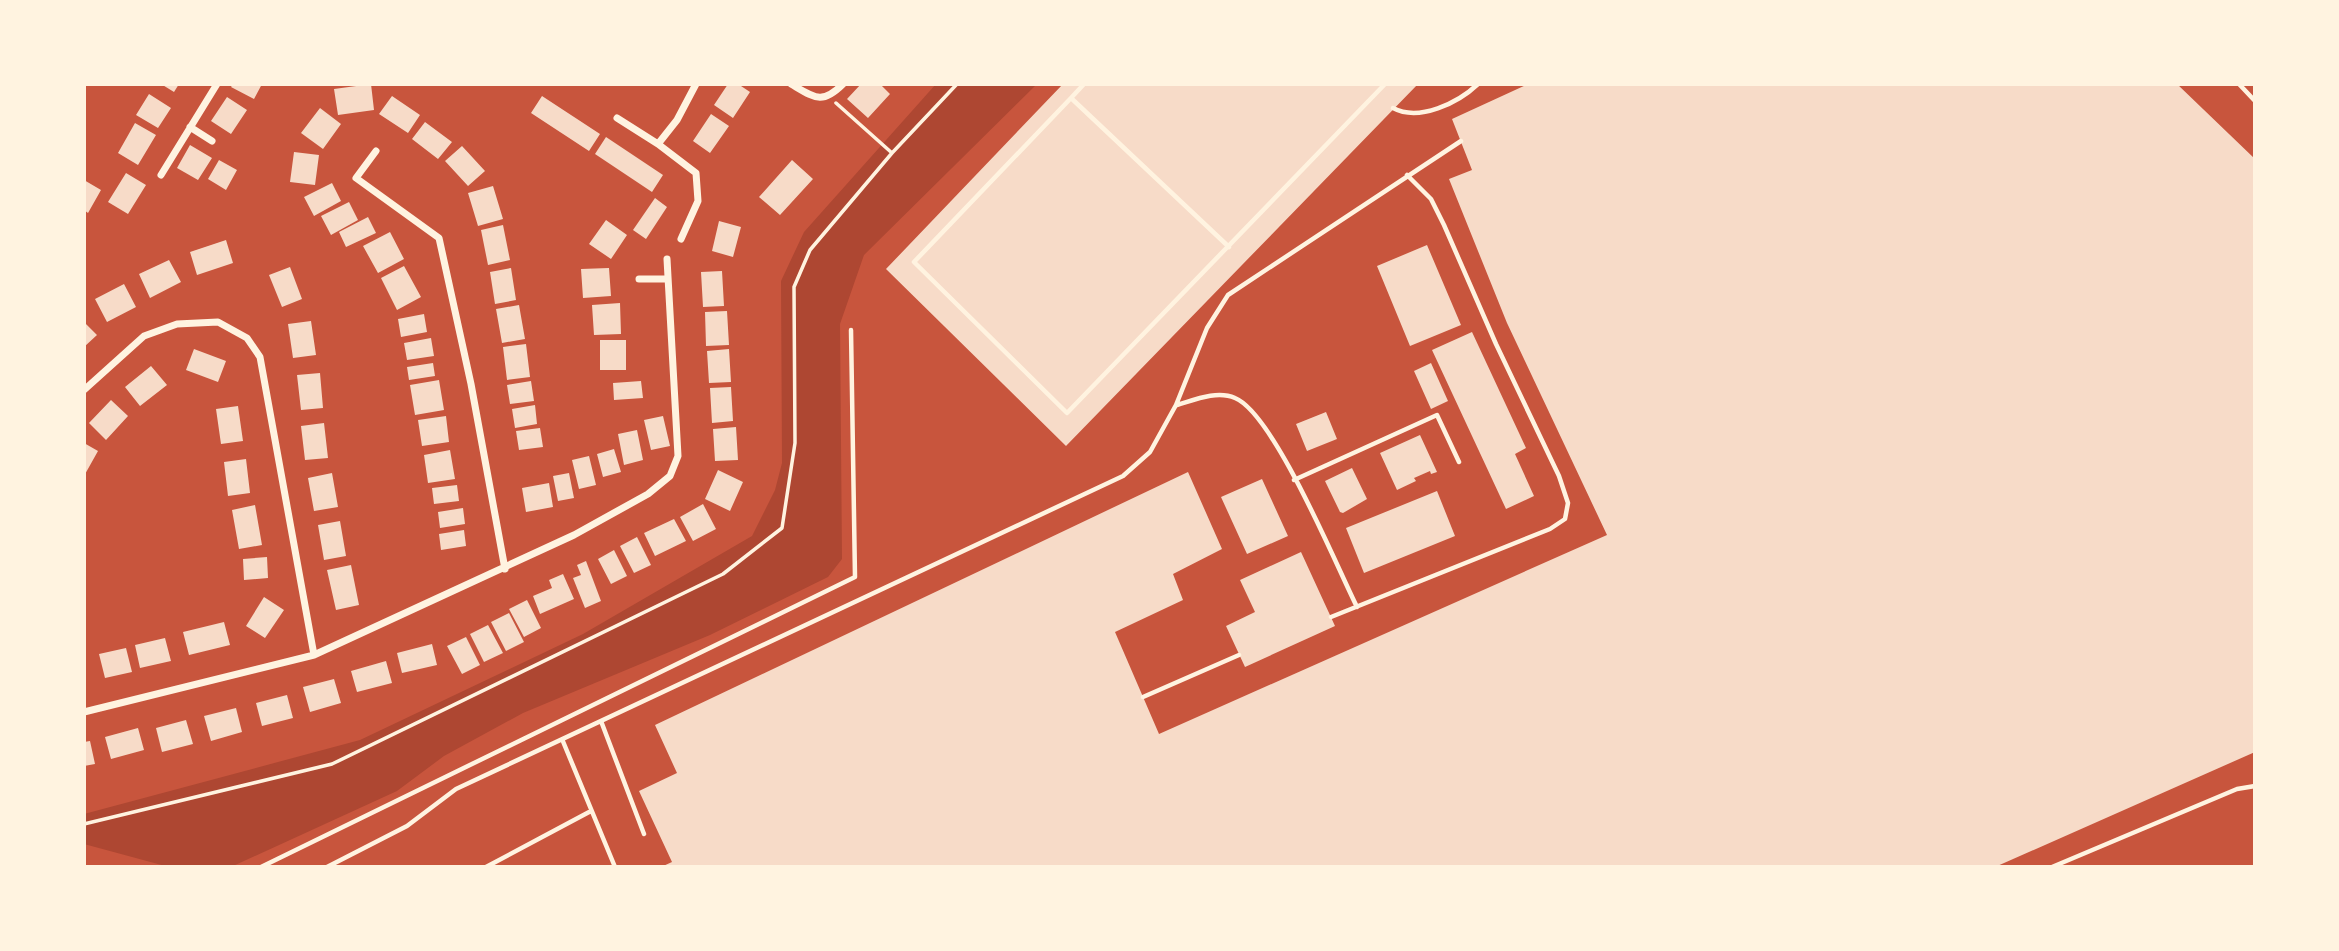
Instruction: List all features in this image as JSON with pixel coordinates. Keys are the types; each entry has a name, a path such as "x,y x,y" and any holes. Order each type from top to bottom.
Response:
{"street":[{"path":"161,175 217,84"},
{"path":"658,144 677,120 696,84"},
{"path":"791,84 801,86 818,98 830,97 843,84"},
{"path":"617,118 696,173 698,201 681,239"},
{"path":"190,127 212,141"},
{"path":"376,151 356,178 439,238 471,384 505,569"},
{"path":"84,712 314,655 505,569 648,494 670,476 678,456 667,259"},
{"path":"639,279 668,279"},
{"path":"84,390 144,336 177,324 218,322 247,338 260,357 314,655"}],"lane":[{"path":"1084,84 914,262 1067,413 1385,84"},
{"path":"1392,108 1420,115 1468,93 1478,84"},
{"path":"2239,84 2255,101"},
{"path":"1071,97 1229,247"},
{"path":"327,867 407,827 456,789 1123,476 1150,452 1176,405 1207,328 1228,295 1461,141"},
{"path":"1331,617 1550,529 1566,519 1568,503 1559,476 1496,344 1432,199 1407,175"},
{"path":"261,867 856,577 851,330"},
{"path":"1176,405 1207,396 1235,398 1252,412 1286,459 1357,607"},
{"path":"1294,480 1437,415 1459,462"},
{"path":"1143,697 1239,655"},
{"path":"601,721 644,834"},
{"path":"562,739 615,867"},
{"path":"2052,867 2237,789 2255,786"},
{"path":"486,867 591,811"}],"path":[{"path":"830,97 892,153"}],"shaded area":[{"path":"936,84 1037,84 864,255 840,324 842,559 828,577 710,635 523,713 444,756 397,791 233,866 169,867 84,844 84,814 360,740 583,634 752,536 775,490 782,463 781,281 804,232"}],"building":[{"path":"161,84 179,84 174,92"},
{"path":"233,84 262,84 254,99 231,87"},
{"path":"371,84 374,110 338,115 334,89"},
{"path":"728,84 738,84 750,92 733,118 714,105"},
{"path":"861,84 880,84 890,94 868,118 847,99"},
{"path":"1063,84 1418,84 1066,446 886,269"},
{"path":"1528,84 2177,84 2255,159 2255,752 1995,867 661,867 672,862 639,791 677,773 655,725 1188,472 1222,549 1173,574 1183,600 1115,632 1159,734 1607,535 1507,323 1449,179 1472,170 1452,119"},
{"path":"149,94 171,108 158,128 136,115"},
{"path":"392,96 420,115 408,133 379,114"},
{"path":"542,96 600,134 589,151 531,113"},
{"path":"227,97 247,110 231,134 211,121"},
{"path":"320,108 341,124 323,149 301,133"},
{"path":"711,114 729,126 710,153 693,141"},
{"path":"425,122 452,142 438,159 412,139"},
{"path":"135,123 156,135 138,165 118,153"},
{"path":"606,137 663,175 652,192 595,154"},
{"path":"190,145 212,158 198,180 177,168"},
{"path":"462,146 485,171 468,186 445,161"},
{"path":"294,152 319,155 315,185 290,182"},
{"path":"219,160 237,170 226,190 208,179"},
{"path":"792,160 813,179 780,215 759,197"},
{"path":"126,173 146,185 128,214 108,202"},
{"path":"84,180 101,190 88,213 84,210"},
{"path":"332,183 341,201 314,216 304,197"},
{"path":"493,186 503,219 478,226 468,193"},
{"path":"655,198 667,207 646,239 633,230"},
{"path":"349,202 358,220 331,235 321,216"},
{"path":"368,217 376,233 346,247 339,232"},
{"path":"606,220 627,235 611,259 589,244"},
{"path":"719,221 741,227 733,257 712,251"},
{"path":"503,225 510,260 488,265 481,230"},
{"path":"390,232 404,259 378,273 363,246"},
{"path":"226,240 233,263 197,275 190,252"},
{"path":"1427,245 1461,325 1410,346 1377,266"},
{"path":"169,260 181,282 150,298 139,274"},
{"path":"404,266 421,297 397,310 381,278"},
{"path":"290,267 302,299 282,307 269,275"},
{"path":"511,268 516,300 495,304 490,272"},
{"path":"609,268 611,296 583,298 581,269"},
{"path":"722,271 724,306 703,307 701,272"},
{"path":"124,284 136,307 107,322 95,299"},
{"path":"620,303 621,334 594,335 592,305"},
{"path":"519,305 525,339 502,343 496,309"},
{"path":"727,311 729,345 706,346 705,312"},
{"path":"424,314 427,332 401,337 398,319"},
{"path":"311,321 316,355 293,358 288,324"},
{"path":"84,322 97,335 84,347"},
{"path":"1472,332 1526,448 1515,454 1534,496 1506,509 1432,350"},
{"path":"431,338 434,356 407,360 404,343"},
{"path":"600,340 626,340 626,370 600,370"},
{"path":"526,344 530,377 507,380 503,347"},
{"path":"194,349 226,361 218,382 186,370"},
{"path":"729,349 731,382 709,383 707,351"},
{"path":"433,363 435,376 409,380 407,367"},
{"path":"1431,363 1448,401 1431,409 1414,371"},
{"path":"151,366 167,385 140,406 125,387"},
{"path":"320,373 323,408 301,410 297,375"},
{"path":"439,380 444,410 415,415 410,385"},
{"path":"531,381 534,401 510,404 507,385"},
{"path":"641,381 643,398 614,400 613,383"},
{"path":"731,387 733,421 712,423 710,388"},
{"path":"111,400 128,416 106,440 89,423"},
{"path":"535,405 537,424 515,428 512,409"},
{"path":"238,406 243,441 221,444 216,409"},
{"path":"1326,412 1337,439 1307,451 1296,424"},
{"path":"446,416 449,442 422,446 418,420"},
{"path":"663,416 670,446 651,450 644,420"},
{"path":"324,423 328,458 305,460 301,426"},
{"path":"736,427 738,460 715,461 713,429"},
{"path":"540,428 543,447 519,450 516,431"},
{"path":"637,430 643,460 624,465 618,434"},
{"path":"1420,435 1437,472 1431,474 1430,471 1414,478 1416,481 1397,490 1380,453"},
{"path":"84,443 98,451 84,476"},
{"path":"614,449 621,472 603,477 597,454"},
{"path":"450,450 455,479 428,483 424,455"},
{"path":"589,456 596,485 579,489 572,460"},
{"path":"246,459 250,493 228,496 224,462"},
{"path":"1352,468 1367,499 1343,513 1340,512 1325,481"},
{"path":"718,470 743,482 730,511 705,499"},
{"path":"332,473 338,507 314,511 308,478"},
{"path":"569,473 574,498 558,501 553,476"},
{"path":"1262,479 1288,536 1247,554 1221,497"},
{"path":"549,483 553,507 526,512 522,488"},
{"path":"457,485 459,501 434,504 432,488"},
{"path":"1437,491 1455,536 1364,573 1346,528"},
{"path":"703,504 716,529 693,541 680,517"},
{"path":"255,505 262,545 239,549 232,510"},
{"path":"463,508 465,524 440,528 438,512"},
{"path":"674,519 686,541 655,556 644,533"},
{"path":"340,521 346,556 324,560 318,525"},
{"path":"464,530 466,546 441,550 439,534"},
{"path":"637,537 651,565 634,573 620,546"},
{"path":"614,550 627,576 611,584 598,559"},
{"path":"1301,552 1335,626 1245,667 1226,626 1255,612 1240,580"},
{"path":"267,557 268,578 244,580 243,559"},
{"path":"586,561 601,601 585,608 573,578 581,575 577,565"},
{"path":"351,565 359,605 336,610 327,570"},
{"path":"563,574 574,599 540,614 533,596 552,588 549,580"},
{"path":"264,597 284,610 265,638 246,626"},
{"path":"527,600 541,628 524,637 509,609"},
{"path":"509,613 524,642 506,651 491,622"},
{"path":"224,622 230,645 189,655 183,632"},
{"path":"488,625 503,653 484,662 470,634"},
{"path":"466,637 480,665 462,674 447,646"},
{"path":"165,638 171,661 140,668 135,645"},
{"path":"432,644 437,665 402,673 397,653"},
{"path":"126,648 132,672 105,678 99,654"},
{"path":"386,661 392,683 357,692 351,671"},
{"path":"334,679 341,703 310,712 303,687"},
{"path":"287,695 293,718 262,726 256,703"},
{"path":"236,708 242,732 211,741 204,716"},
{"path":"186,720 193,744 162,752 156,728"},
{"path":"138,728 144,750 111,759 105,737"},
{"path":"90,741 95,764 84,766 84,742"}]}
